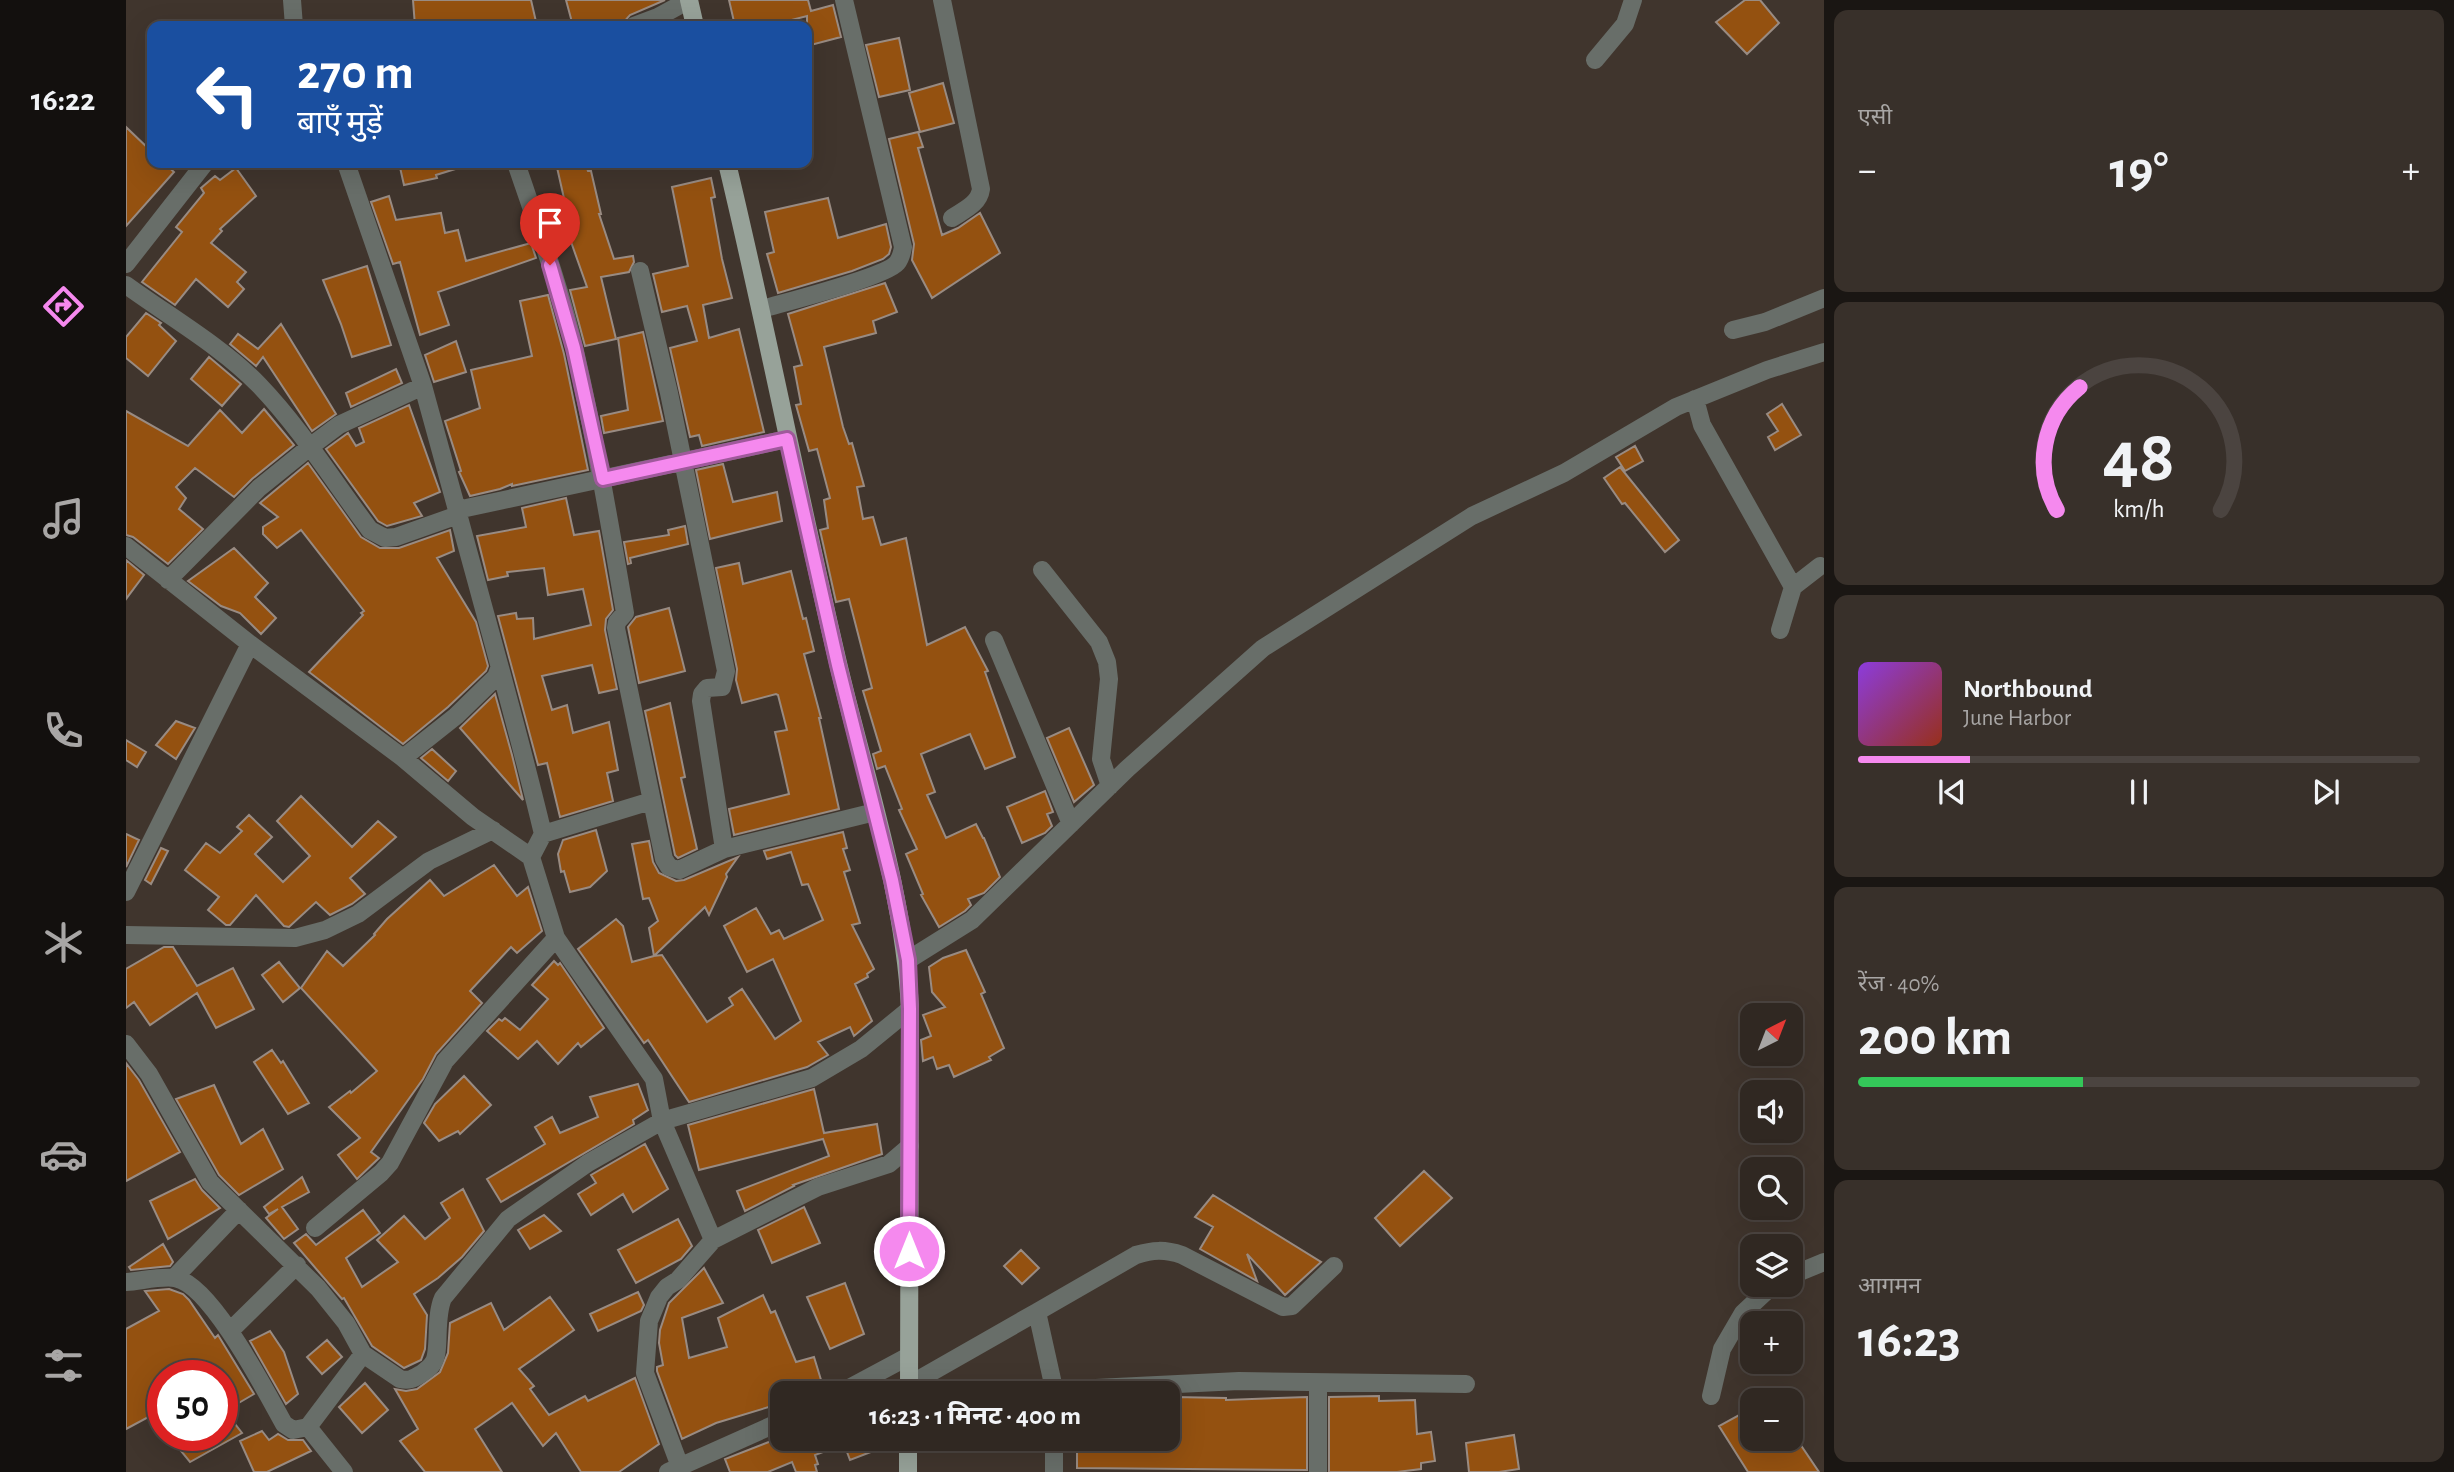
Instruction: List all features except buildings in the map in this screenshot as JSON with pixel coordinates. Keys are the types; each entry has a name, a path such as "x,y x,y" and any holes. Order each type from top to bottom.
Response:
{"main road":[{"path":"689,0 694,21"},
{"path":"728,168 762,309 787,439 835,652 908,960 909,1381"},
{"path":"908,1451 908,1472"}],"street":[{"path":"292,0 294,21"},
{"path":"647,21 689,0"},
{"path":"762,309 872,276 897,263 902,255 844,0"},
{"path":"942,0 981,188 976,202 952,218"},
{"path":"1595,60 1625,24 1633,0"},
{"path":"126,264 201,168"},
{"path":"347,168 424,386 499,669 517,723 543,834 531,857"},
{"path":"518,168 574,348 603,479 625,612 616,628 664,859 669,867 679,870 724,849 875,812"},
{"path":"640,271 726,671 722,687 708,688 702,694 701,701 724,849"},
{"path":"126,285 239,367 258,384 312,446 370,530 385,538 396,537 457,513 787,439"},
{"path":"1733,330 1765,321 1824,298"},
{"path":"908,960 972,920 1110,786 1263,648 1472,516 1564,472 1676,407 1767,370 1824,352"},
{"path":"168,579 259,488 339,425 424,386"},
{"path":"1695,399 1702,425 1793,587"},
{"path":"126,546 250,644 403,758 473,817 531,857 556,938 654,1079 662,1121 713,1240"},
{"path":"1780,630 1793,587 1820,566"},
{"path":"1042,570 1099,642 1107,662 1110,679 1101,760 1110,786"},
{"path":"994,640 1071,824"},
{"path":"126,892 250,644"},
{"path":"403,758 456,716 496,677 499,669"},
{"path":"543,834 651,801"},
{"path":"126,935 295,938 325,930 358,914 429,861 493,830"},
{"path":"315,1228 390,1163 445,1061 556,938"},
{"path":"126,1044 149,1074 210,1182 297,1265 346,1323 363,1354 407,1380 414,1379 432,1365 437,1354 438,1309 443,1298 508,1219 588,1163 662,1121 812,1078 861,1049 910,1009"},
{"path":"770,1427 677,1470 645,1373 649,1321 659,1297 667,1287 678,1280 713,1240 818,1187 889,1164 910,1146"},
{"path":"174,1278 239,1210"},
{"path":"922,1381 1136,1255 1154,1250 1169,1250 1283,1307 1292,1306 1334,1266"},
{"path":"1803,1271 1824,1262"},
{"path":"231,1330 297,1265"},
{"path":"126,1282 174,1278 188,1283 231,1330 284,1424 293,1430 309,1427 363,1354"},
{"path":"1711,1395 1722,1349 1743,1313 1760,1297"},
{"path":"1037,1312 1053,1381"},
{"path":"862,1381 909,1356"},
{"path":"1180,1384 1239,1381 1466,1384"},
{"path":"1318,1382 1318,1472"},
{"path":"309,1427 344,1472"},
{"path":"1054,1451 1054,1472"}],"route":[{"path":"550,265 574,348 603,479 787,439 838,665 892,880 908,960 909,1251"}]}
